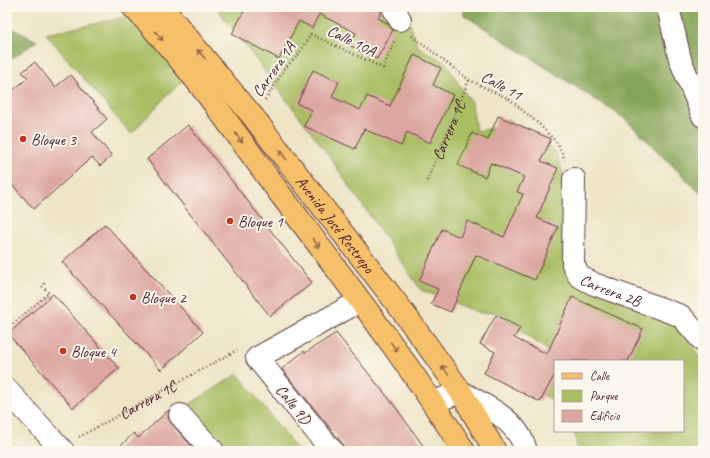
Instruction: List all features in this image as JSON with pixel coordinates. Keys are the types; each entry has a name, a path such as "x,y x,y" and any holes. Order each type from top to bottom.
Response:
{"main road":[{"name":"Avenida José Restrepo","path":"133,7 202,89 434,402 464,451"},
{"name":"Avenida José Restrepo","path":"162,7 254,118 398,305 461,392 495,451"}],"street":[{"path":"668,7 680,59 703,116"},
{"name":"Carrera 2B","path":"574,179 573,264 579,276 594,284 681,316 703,341"},
{"path":"249,353 360,301"},
{"name":"Calle 9D","path":"249,353 332,451"},
{"path":"7,390 58,450"},
{"path":"434,402 461,392 507,419 517,430 526,451"},
{"path":"180,415 213,451"}],"path":[{"name":"Calle 10A","path":"311,34 382,68 398,18"},
{"name":"Calle 11","path":"398,18 469,80 509,99 539,124 558,144 574,179"},
{"name":"Carrera 1A","path":"254,118 286,67 298,55 311,34"},
{"name":"Carrera 1C","path":"427,181 469,80"},
{"path":"7,329 49,293 42,286 45,283"},
{"name":"Carrera 1C","path":"58,450 249,353"}],"green space":[{"path":"216,7 406,7 407,16 418,47 446,63 472,103 476,131 503,126 507,119 556,152 564,177 568,265 613,297 681,328 703,361 703,451 577,451 576,438 573,432 684,432 684,360 554,360 554,401 535,391 548,351 497,312 481,313 421,290 324,149"},
{"path":"462,7 703,7 703,196 624,118 464,15"},
{"path":"140,14 191,75 170,92 131,134 46,34"},
{"path":"7,26 37,41 7,62"},
{"path":"238,374 298,451 219,451 182,409"}],"building":[{"path":"246,7 381,7 382,11 378,18 387,23 393,30 377,59 349,45 356,33 319,14 312,28 299,21 279,59 232,34"},
{"path":"414,55 441,68 433,85 453,95 430,143 407,132 401,146 364,129 355,149 304,126 312,110 297,104 313,70 339,82 332,97 360,110 367,96 390,106"},
{"path":"35,62 55,87 71,75 107,119 92,132 112,156 100,166 92,157 34,209 7,179 7,95 28,78 22,72"},
{"path":"498,116 551,139 541,161 558,168 537,218 558,227 535,280 476,255 451,312 431,304 438,289 419,281 442,229 460,237 467,221 504,237 523,194 517,192 524,177 491,163 485,177 458,165 472,133 488,140"},
{"name":"Bloque 1","path":"188,125 312,283 270,316 147,159"},
{"name":"Bloque 2","path":"105,224 203,332 161,370 62,262"},
{"name":"Bloque 4","path":"53,294 119,368 73,408 8,334"},
{"path":"572,297 643,329 628,360 554,360 554,376 540,402 484,373 495,352 480,344 496,315 520,328 514,338 547,354"},
{"path":"336,333 394,405 427,451 344,451 342,443 282,369 304,351 305,353"},
{"path":"169,410 168,417 171,423 196,451 115,451 134,433 138,438"}],"place":[{"name":"Bloque 3","path":"23,139"},
{"name":"Bloque 1","path":"230,221"},
{"name":"Bloque 2","path":"133,297"},
{"name":"Bloque 4","path":"63,351"}]}
